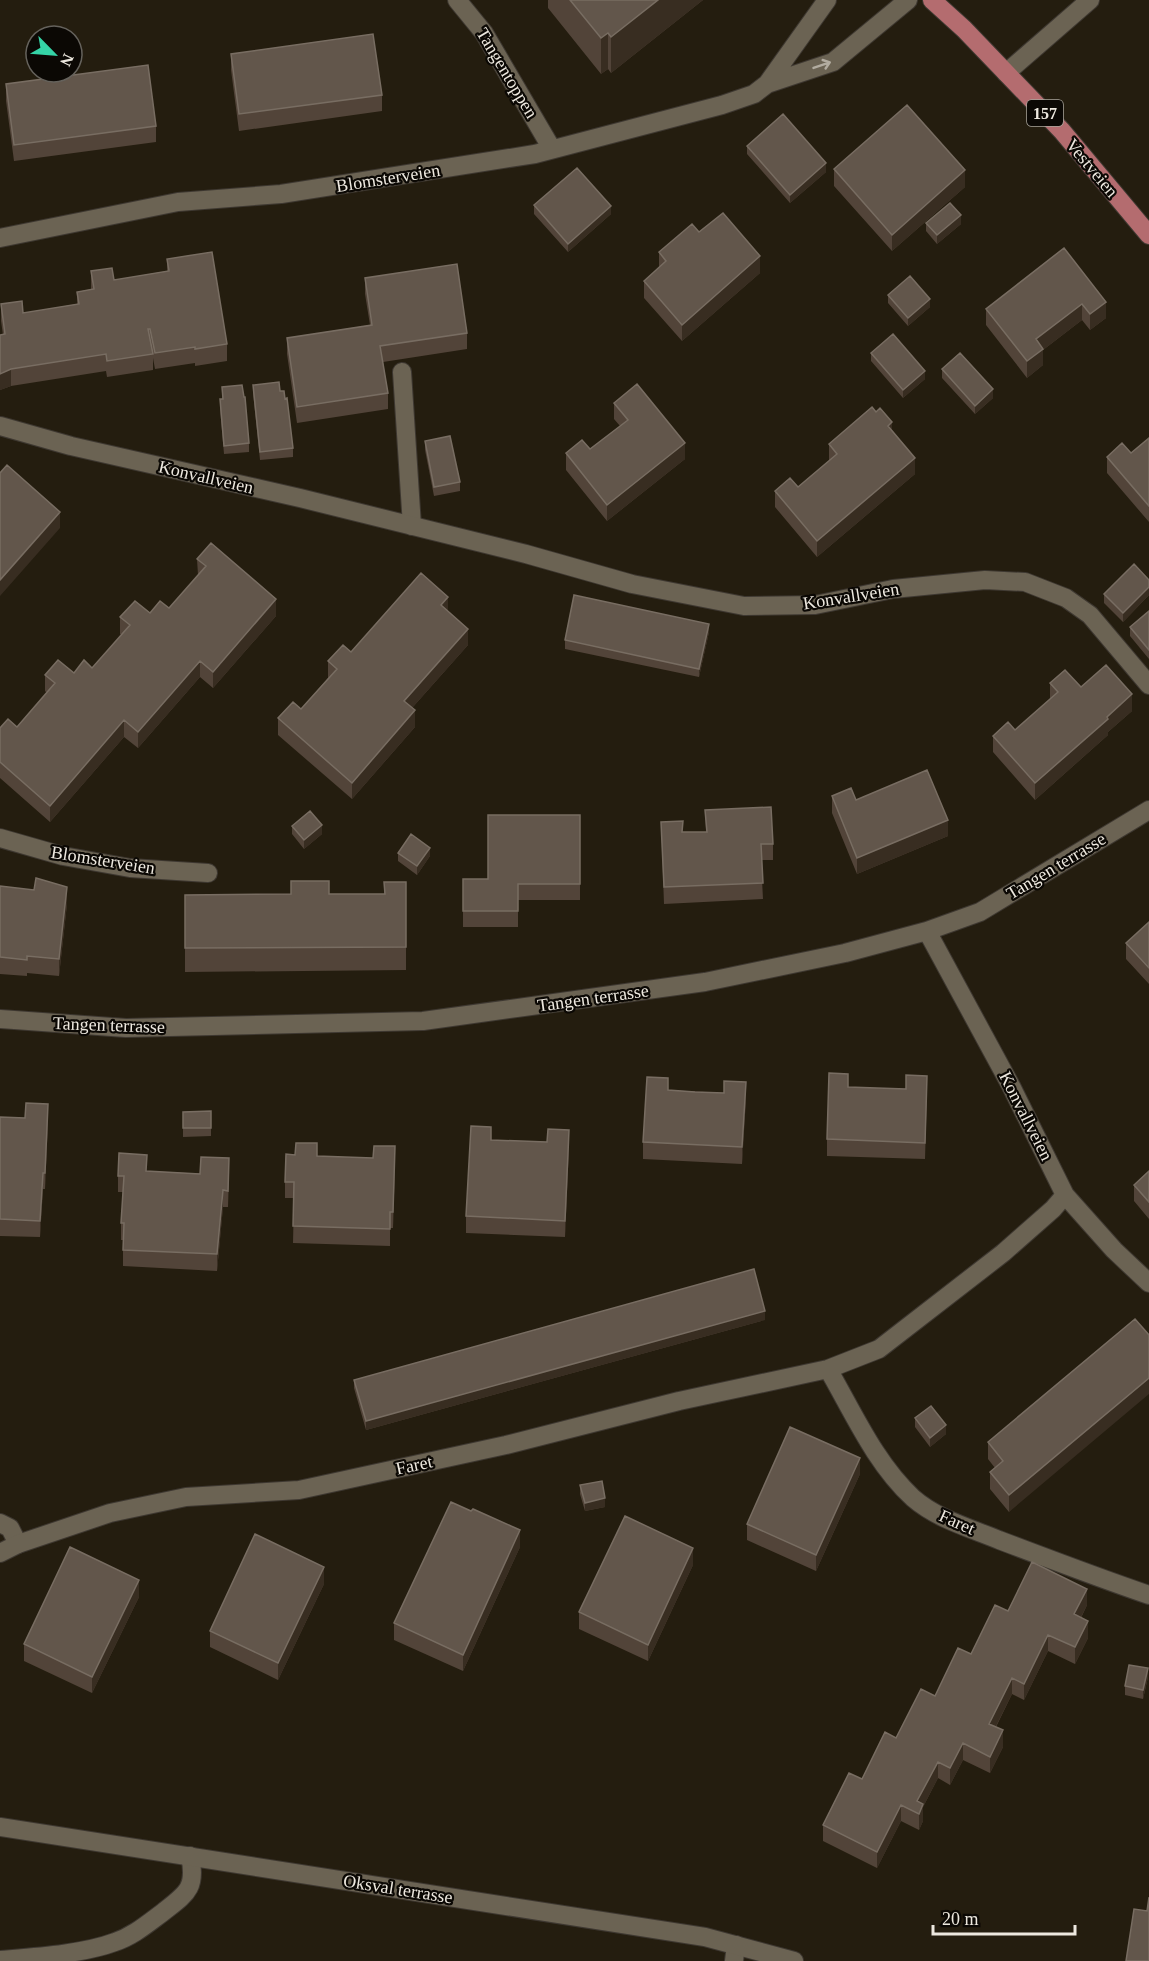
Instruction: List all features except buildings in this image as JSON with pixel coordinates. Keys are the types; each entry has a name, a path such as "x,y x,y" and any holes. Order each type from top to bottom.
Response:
{"main road":[{"name":"Vestveien","path":"932,0 964,29 1062,131 1149,235"}],"street":[{"name":"Tangentoppen","path":"457,0 484,33 552,149"},
{"name":"Blomsterveien","path":"0,238 178,202 281,194 482,164 552,149 722,105 754,94 767,84 827,0"},
{"name":"Blomsterveien","path":"767,84 833,62 908,0"},
{"path":"1006,73 1090,0"},
{"path":"402,372 412,526"},
{"name":"Konvallveien","path":"0,426 71,446 300,498 526,554 632,584 744,606 815,605 893,589 985,580 1025,582 1066,598 1090,615 1149,685"},
{"name":"Tangen terrasse","path":"0,1019 126,1028 423,1021 705,982 845,953 927,931 980,912 1149,810"},
{"name":"Blomsterveien","path":"0,838 63,856 130,868 208,873"},
{"name":"Konvallveien","path":"927,931 1011,1086 1065,1195 1114,1250 1149,1283"},
{"name":"Faret","path":"0,1552 111,1513 186,1497 299,1490 506,1445 679,1401 828,1369 879,1349 1003,1253 1053,1209 1065,1195"},
{"name":"Faret","path":"828,1369 884,1463 912,1497 930,1510 950,1521 1149,1596"},
{"path":"0,1523 10,1528 18,1544"},
{"name":"Oksval terrasse","path":"0,1827 705,1937 735,1953 794,1961"},
{"path":"0,1960 94,1948 137,1932 183,1897 193,1880 190,1856"}]}
